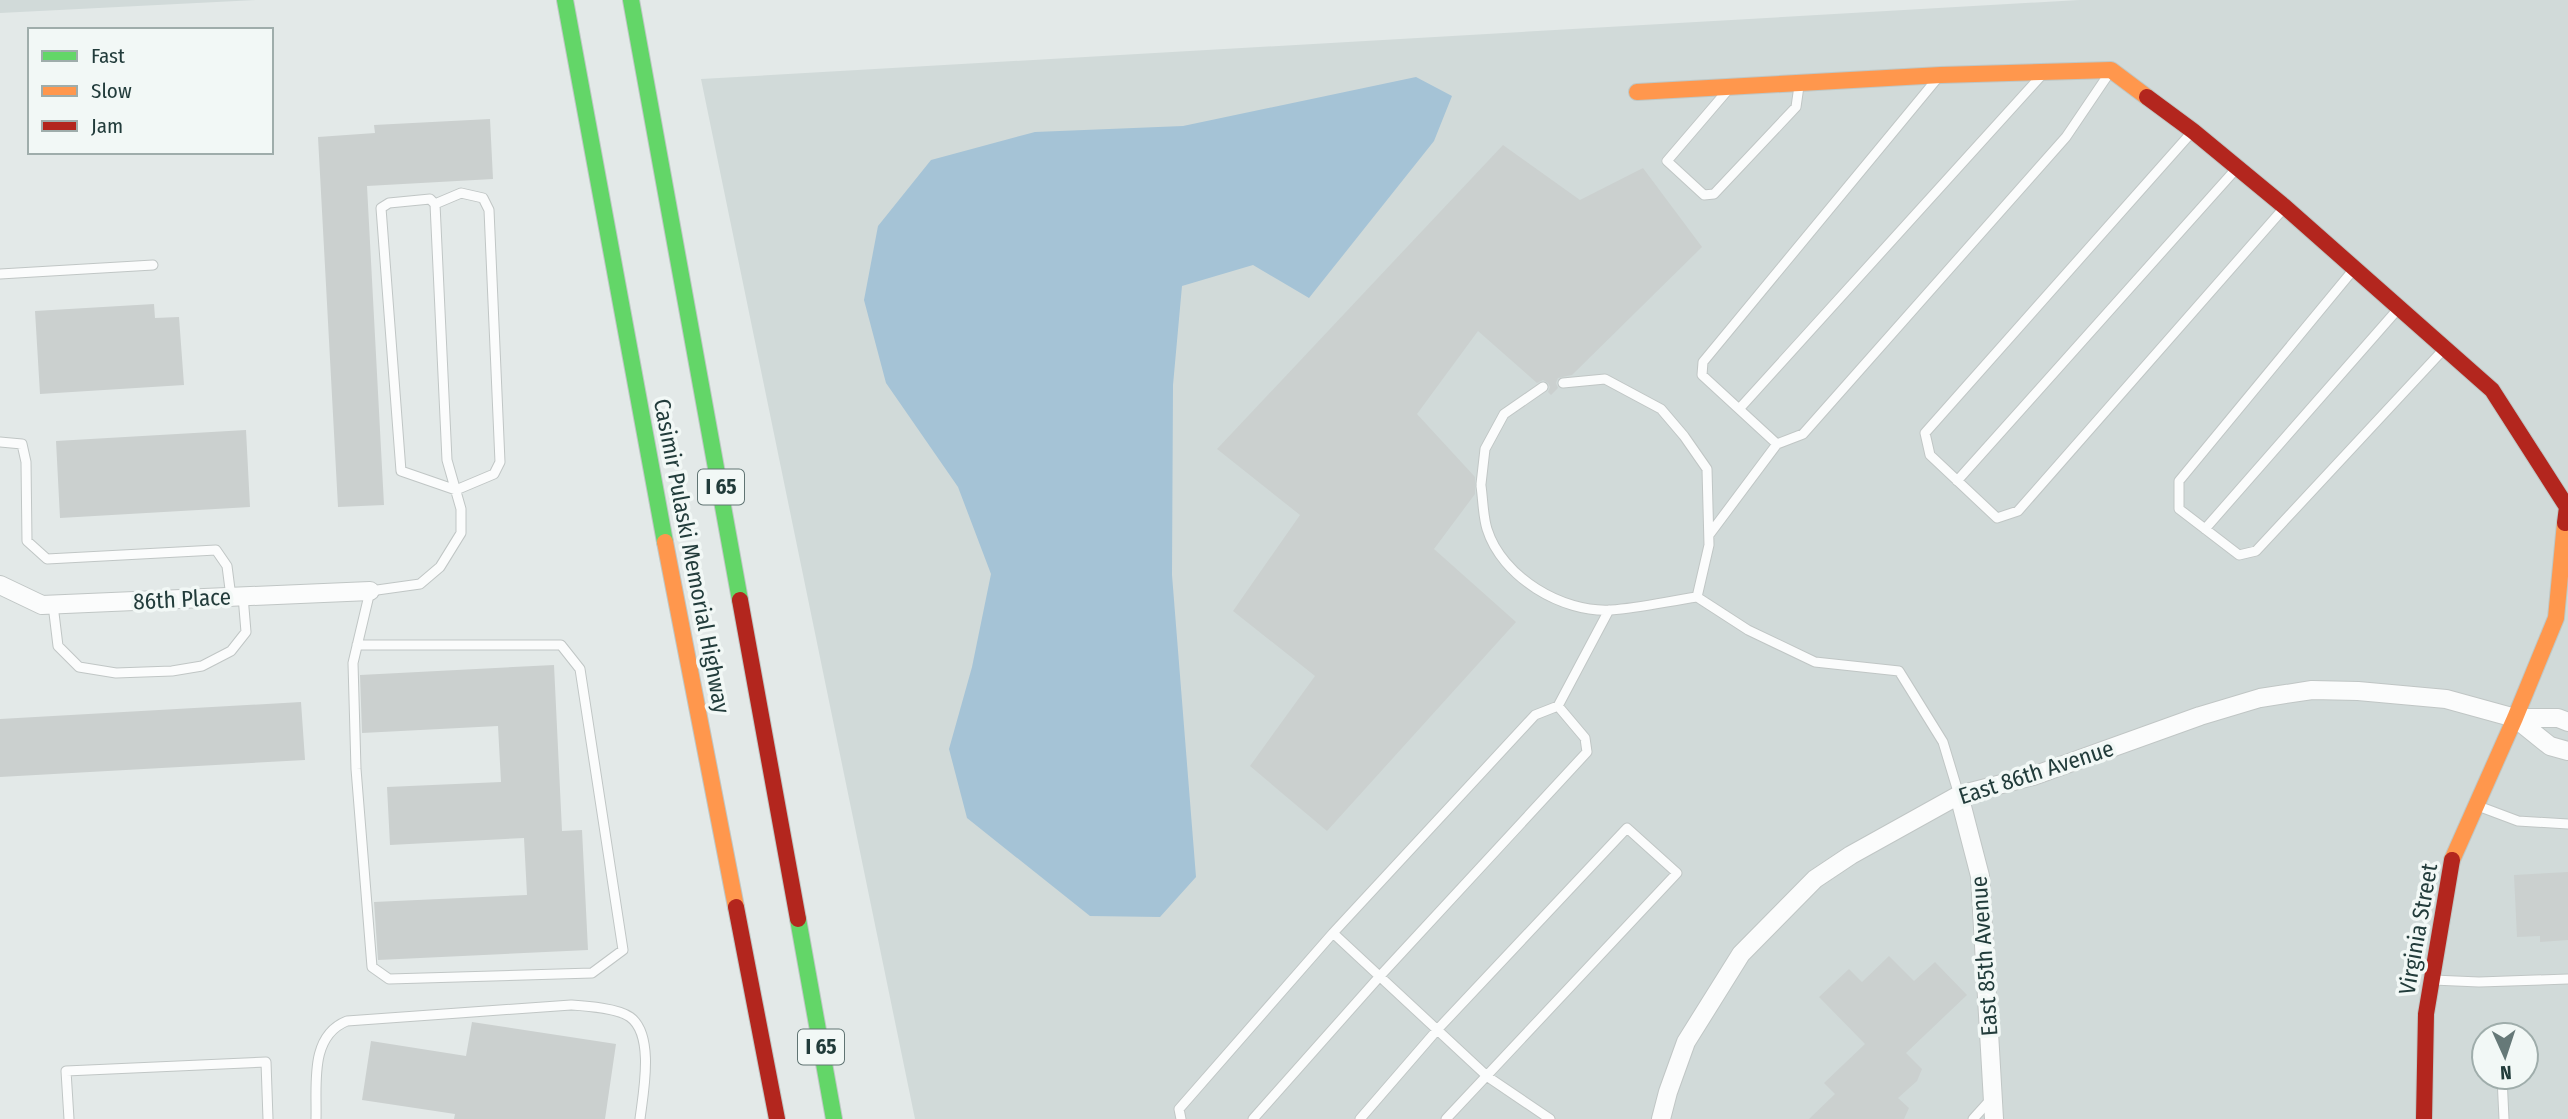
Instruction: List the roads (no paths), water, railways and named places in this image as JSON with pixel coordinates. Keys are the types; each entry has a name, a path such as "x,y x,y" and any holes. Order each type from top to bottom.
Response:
{"main road":[{"name":"Casimir Pulaski Memorial Highway","path":"565,0 666,547 777,1119"},
{"name":"Casimir Pulaski Memorial Highway","path":"631,0 834,1119"},
{"path":"1636,92 1941,75 2111,70"},
{"name":"Virginia Street","path":"2111,70 2193,131 2285,207 2492,390 2567,507 2556,618 2451,861 2426,1014 2424,1119"}],"street":[{"name":"86th Place","path":"0,585 42,606 370,591"},
{"name":"East 86th Avenue","path":"1661,1119 1686,1042 1741,954 1815,879 1851,855 1959,795 2033,776 2200,716 2248,702 2312,691 2358,691 2446,699 2515,718 2558,718 2568,722"},
{"name":"East 86th Avenue","path":"2515,718 2550,746 2568,751"},
{"name":"East 85th Avenue","path":"1959,795 1980,876 1994,1119"}],"lane":[{"path":"1709,535 1777,444 1803,434 2066,137 2111,70"},
{"path":"1740,408 2043,73"},
{"path":"1777,444 1702,375 1703,362 1941,75"},
{"path":"1730,87 1667,161 1704,195 1714,194 1796,107 1800,83"},
{"path":"2193,131 1925,433 1930,455 1997,517 2018,511 2285,207"},
{"path":"1958,481 2238,168"},
{"path":"357,645 561,645 580,669 623,950 592,973 389,979 372,967 356,769 353,663 357,645 370,591 419,584 440,567 461,533 461,509 456,490 447,460 435,204 430,199 389,203 381,208 401,471 456,490 494,474 500,462 489,211 483,198 461,193 435,204"},
{"path":"0,274 153,265"},
{"path":"2354,269 2179,481 2179,509 2239,555 2256,551 2446,348"},
{"path":"2205,529 2400,308"},
{"path":"1563,383 1605,379 1661,409 1685,436 1707,469 1709,545 1697,597"},
{"path":"1543,387 1504,414 1485,449 1481,485 1487,530 1506,564 1535,590 1572,604 1609,610 1697,597 1748,630 1815,662 1899,671 1942,742 1959,795"},
{"path":"0,442 22,444 26,461 27,541 47,559 216,550 227,566 246,632 231,651 202,666 172,671 116,673 79,667 58,646 52,605"},
{"path":"1181,1119 1179,1109 1333,933 1535,715 1558,706 1609,610"},
{"path":"1253,1119 1380,976 1587,752 1585,738 1558,706"},
{"path":"2476,805 2518,821 2568,824"},
{"path":"1360,1119 1437,1030 1627,828 1677,873 1447,1119"},
{"path":"1333,933 1488,1077 1550,1119"},
{"path":"2431,980 2479,982 2568,979"},
{"path":"316,1119 320,1048 325,1037 337,1025 347,1021 570,1005 628,1015 634,1021 645,1051 640,1119"},
{"path":"69,1119 66,1071 266,1062 268,1119"},
{"path":"2503,1091 2504,1119"},
{"path":"1973,1119 1993,1097"}],"water":[{"path":"1416,77 1452,96 1434,141 1309,298 1253,265 1182,286 1173,385 1172,575 1196,877 1160,917 1090,916 967,818 949,749 972,667 991,574 958,487 886,383 864,300 878,226 931,160 1035,132 1183,126"}]}
